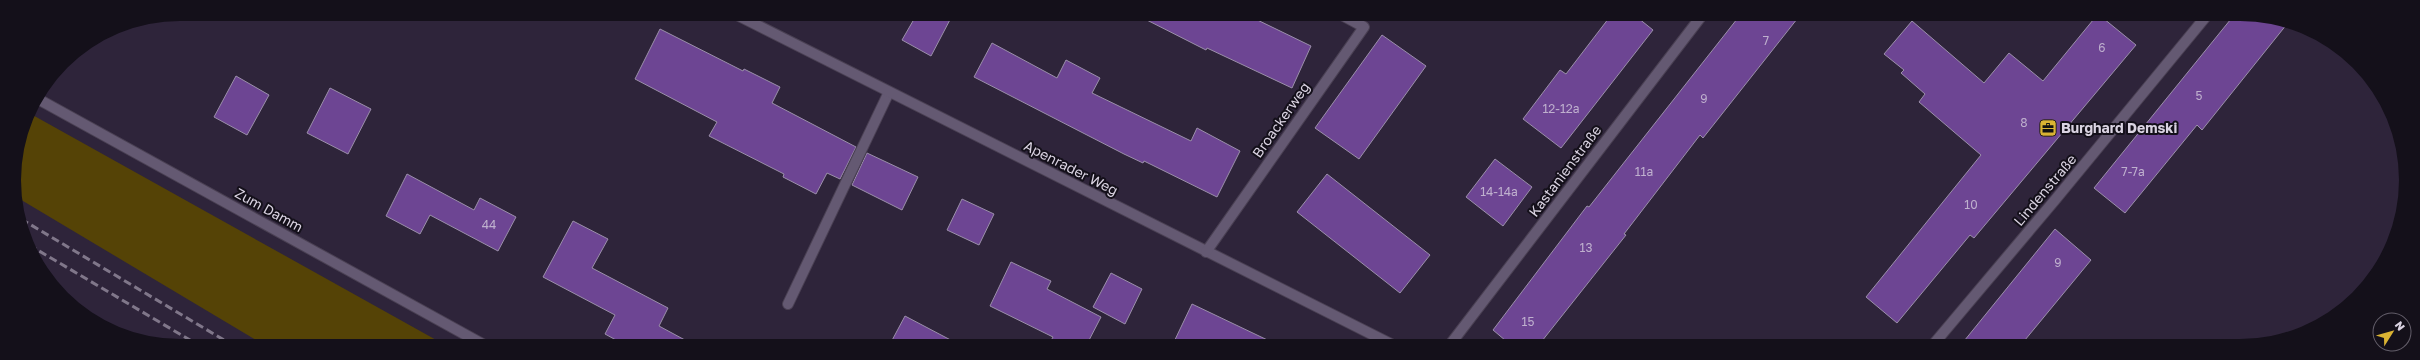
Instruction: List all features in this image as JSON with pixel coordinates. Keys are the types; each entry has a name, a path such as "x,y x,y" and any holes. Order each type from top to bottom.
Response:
{"street":[{"name":"Apenrader Weg","path":"749,21 1381,339"},
{"name":"Broackerweg","path":"1206,252 1364,27 1353,21"},
{"name":"Kastanienstraße","path":"1454,339 1698,21"},
{"name":"Lindenstraße","path":"1938,339 2202,21"},
{"path":"788,304 889,92"},
{"name":"Zum Damm","path":"41,102 473,339"}],"shaded area":[{"path":"34,116 434,339 254,339 22,200 22,159 26,139"}],"building":[{"path":"913,21 949,21 931,56 902,40"},
{"path":"1149,21 1259,21 1311,46 1292,88 1207,48 1206,50"},
{"path":"1607,21 1642,21 1653,30 1561,148 1523,119 1560,70 1566,74"},
{"path":"1735,21 1795,21 1703,138 1700,135 1624,234 1626,235 1544,339 1504,339 1493,330 1587,206 1589,207"},
{"path":"1912,21 1984,83 2009,53 2043,81 2092,21 2107,21 2136,45 1974,238 1970,235 1897,323 1866,297 1981,155 1919,102 1925,94 1901,73 1904,70 1884,54"},
{"path":"2229,21 2261,22 2285,27 2202,130 2197,125 2125,213 2094,188"},
{"path":"660,29 743,71 744,69 780,87 772,103 856,147 840,179 827,173 816,194 783,177 784,174 709,136 717,122 635,79"},
{"path":"1382,35 1426,66 1359,159 1315,128"},
{"path":"992,43 1057,78 1066,60 1100,78 1092,93 1191,141 1197,128 1240,151 1217,197 1144,161 1143,163 1124,154 974,77"},
{"path":"236,76 269,95 247,135 214,117"},
{"path":"330,88 371,109 348,154 307,133"},
{"path":"867,153 918,177 902,210 852,185"},
{"path":"1495,159 1532,187 1503,226 1466,197"},
{"path":"407,174 474,210 480,198 516,217 498,251 430,215 420,234 386,216"},
{"path":"1327,174 1430,255 1400,293 1297,212"},
{"path":"962,199 994,214 979,245 947,230"},
{"path":"573,221 608,239 592,268 668,308 659,326 683,339 614,339 605,334 615,315 543,277"},
{"path":"2055,229 2091,260 2026,339 1966,339"},
{"path":"1011,262 1051,281 1047,289 1101,317 1090,339 1052,339 1053,337 990,306"},
{"path":"1111,273 1142,289 1125,324 1093,307"},
{"path":"1192,304 1265,339 1175,339"},
{"path":"905,316 949,339 893,339"}],"railway":[{"path":"26,222 222,339"},
{"path":"37,250 188,339"}],"place":[{"name":"Burghard Demski","path":"2048,128"}]}
